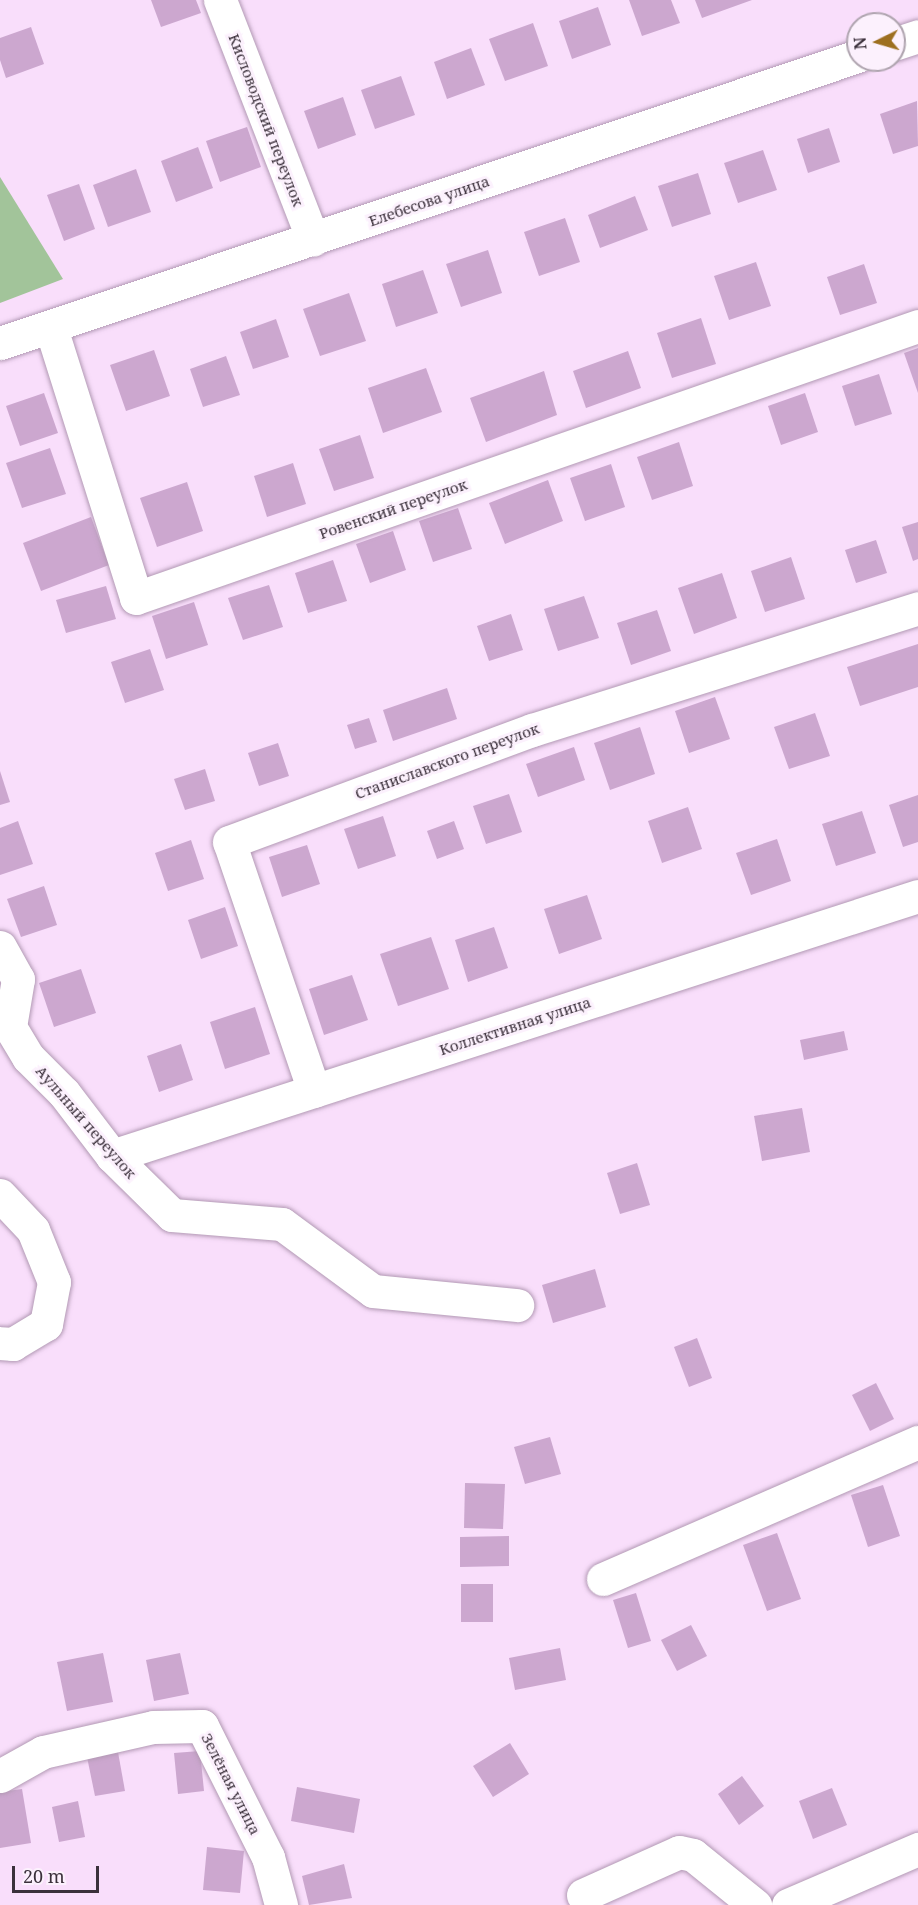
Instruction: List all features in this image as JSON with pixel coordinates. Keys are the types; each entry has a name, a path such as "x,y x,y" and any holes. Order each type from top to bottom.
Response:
{"street":[{"name":"Кисловодский переулок","path":"220,0 313,240"},
{"name":"Елебесова улица","path":"0,343 51,328 846,60"},
{"name":"Ровенский переулок","path":"51,328 136,598 918,326"},
{"name":"Станиславского переулок","path":"314,1091 229,842 532,730 918,608"},
{"name":"Коллективная улица","path":"112,1156 918,896"},
{"name":"Аульный переулок","path":"0,947 18,980 10,1027 28,1057 64,1093 112,1156 172,1215 282,1224 373,1291 518,1305"},
{"path":"0,1194 33,1230 54,1281 46,1324 13,1344 0,1343"},
{"path":"603,1579 918,1442"},
{"name":"Зелёная улица","path":"0,1776 43,1752 153,1727 202,1726 268,1857 282,1905"},
{"path":"788,1905 918,1850"},
{"path":"583,1895 679,1852 693,1855 756,1905"}],"green space":[{"path":"0,177 63,279 0,303"}],"building":[{"path":"151,0 196,0 201,13 161,27"},
{"path":"629,0 671,0 680,23 642,36"},
{"path":"695,0 752,0 702,18"},
{"path":"598,7 611,45 572,59 559,21"},
{"path":"533,23 548,66 505,81 489,39"},
{"path":"31,27 44,64 6,78 0,60 0,38"},
{"path":"471,48 485,85 447,99 434,62"},
{"path":"401,76 415,115 375,129 361,90"},
{"path":"343,97 356,135 318,149 304,111"},
{"path":"917,101 918,146 893,154 880,114"},
{"path":"247,127 261,167 220,182 206,141"},
{"path":"829,128 840,162 808,173 797,139"},
{"path":"198,147 213,188 176,202 161,161"},
{"path":"763,150 777,190 738,203 724,163"},
{"path":"136,169 151,212 108,227 93,185"},
{"path":"698,173 711,214 672,227 658,186"},
{"path":"79,184 95,229 64,241 47,195"},
{"path":"635,196 648,230 600,248 588,215"},
{"path":"565,218 580,262 539,276 524,232"},
{"path":"488,250 502,293 461,307 446,264"},
{"path":"756,262 771,306 729,320 714,276"},
{"path":"864,264 877,303 840,315 827,277"},
{"path":"423,270 438,313 396,327 382,284"},
{"path":"349,293 366,341 320,356 303,309"},
{"path":"701,318 716,364 672,378 657,333"},
{"path":"276,319 289,357 253,369 240,332"},
{"path":"918,348 918,393 904,353"},
{"path":"154,350 170,396 126,411 110,365"},
{"path":"628,351 641,388 586,408 573,371"},
{"path":"226,356 240,395 203,407 190,369"},
{"path":"426,368 442,412 383,433 368,388"},
{"path":"544,371 557,415 486,442 470,398"},
{"path":"879,374 892,414 855,426 842,386"},
{"path":"44,393 58,433 20,446 6,406"},
{"path":"805,393 818,432 781,445 768,406"},
{"path":"360,435 374,478 334,491 319,449"},
{"path":"679,442 693,486 652,500 637,457"},
{"path":"50,448 66,494 22,508 6,463"},
{"path":"293,463 306,504 267,517 254,476"},
{"path":"611,464 625,507 585,521 570,478"},
{"path":"548,480 563,521 505,544 489,503"},
{"path":"187,482 203,531 157,547 140,498"},
{"path":"458,508 472,549 433,562 419,521"},
{"path":"91,517 109,565 41,591 23,543"},
{"path":"918,522 918,559 913,561 902,527"},
{"path":"393,531 406,570 370,583 356,544"},
{"path":"876,540 887,573 856,583 845,550"},
{"path":"791,557 805,599 765,612 751,571"},
{"path":"333,560 347,601 308,613 295,573"},
{"path":"722,573 737,618 694,634 678,588"},
{"path":"269,585 283,627 243,640 228,598"},
{"path":"106,586 116,619 66,633 56,600"},
{"path":"584,596 599,638 558,651 544,609"},
{"path":"194,602 208,645 166,659 152,616"},
{"path":"657,610 671,651 631,665 617,623"},
{"path":"511,614 523,650 489,661 477,626"},
{"path":"918,644 918,687 860,706 847,667"},
{"path":"150,649 164,690 125,703 111,662"},
{"path":"447,688 457,719 393,741 383,710"},
{"path":"715,697 730,739 689,753 675,711"},
{"path":"815,713 830,756 789,769 774,727"},
{"path":"369,718 377,742 355,749 347,725"},
{"path":"640,727 655,774 610,790 594,743"},
{"path":"278,743 289,776 259,786 248,753"},
{"path":"574,747 585,780 538,797 526,764"},
{"path":"205,769 215,801 185,810 174,779"},
{"path":"0,771 10,802 0,805"},
{"path":"509,794 522,832 486,844 473,806"},
{"path":"918,795 918,842 903,847 889,805"},
{"path":"688,807 702,849 662,863 648,821"},
{"path":"862,811 876,853 836,866 822,824"},
{"path":"383,816 396,856 358,869 344,829"},
{"path":"18,821 33,864 0,875 0,828"},
{"path":"454,821 464,849 437,859 427,831"},
{"path":"777,839 791,881 751,895 736,853"},
{"path":"191,840 204,879 168,891 155,853"},
{"path":"307,845 320,884 282,897 269,857"},
{"path":"44,886 57,925 21,937 7,899"},
{"path":"587,895 602,939 559,954 544,909"},
{"path":"225,907 238,946 201,959 188,920"},
{"path":"494,927 508,968 468,982 455,940"},
{"path":"431,937 449,989 398,1006 380,954"},
{"path":"81,969 96,1013 54,1027 39,983"},
{"path":"352,975 368,1020 324,1035 309,989"},
{"path":"255,1007 270,1054 225,1069 210,1022"},
{"path":"844,1031 848,1050 804,1060 800,1040"},
{"path":"181,1044 193,1080 159,1092 147,1056"},
{"path":"802,1108 810,1152 762,1161 754,1116"},
{"path":"637,1163 650,1205 620,1214 607,1173"},
{"path":"595,1269 606,1307 553,1323 542,1285"},
{"path":"697,1338 712,1378 689,1387 674,1347"},
{"path":"876,1383 894,1419 870,1431 852,1395"},
{"path":"550,1437 561,1474 525,1484 514,1447"},
{"path":"465,1483 505,1484 503,1529 464,1528"},
{"path":"883,1485 900,1536 868,1547 851,1495"},
{"path":"777,1533 801,1599 767,1611 743,1545"},
{"path":"509,1536 509,1566 460,1567 460,1537"},
{"path":"461,1584 493,1584 493,1622 461,1622"},
{"path":"636,1593 651,1641 628,1648 613,1600"},
{"path":"691,1625 707,1656 677,1671 661,1640"},
{"path":"560,1648 566,1680 515,1690 509,1658"},
{"path":"103,1653 113,1702 67,1711 57,1662"},
{"path":"180,1653 189,1694 154,1701 146,1660"},
{"path":"510,1743 529,1774 493,1797 473,1766"},
{"path":"200,1751 204,1791 178,1794 174,1753"},
{"path":"118,1752 125,1791 95,1796 87,1757"},
{"path":"742,1776 764,1806 739,1825 718,1794"},
{"path":"297,1787 360,1799 354,1833 291,1821"},
{"path":"832,1788 847,1825 813,1839 799,1801"},
{"path":"22,1789 31,1843 0,1848 0,1792"},
{"path":"78,1801 85,1837 59,1842 52,1807"},
{"path":"207,1847 244,1851 240,1893 203,1890"},
{"path":"344,1864 352,1898 309,1905 302,1876"}]}
